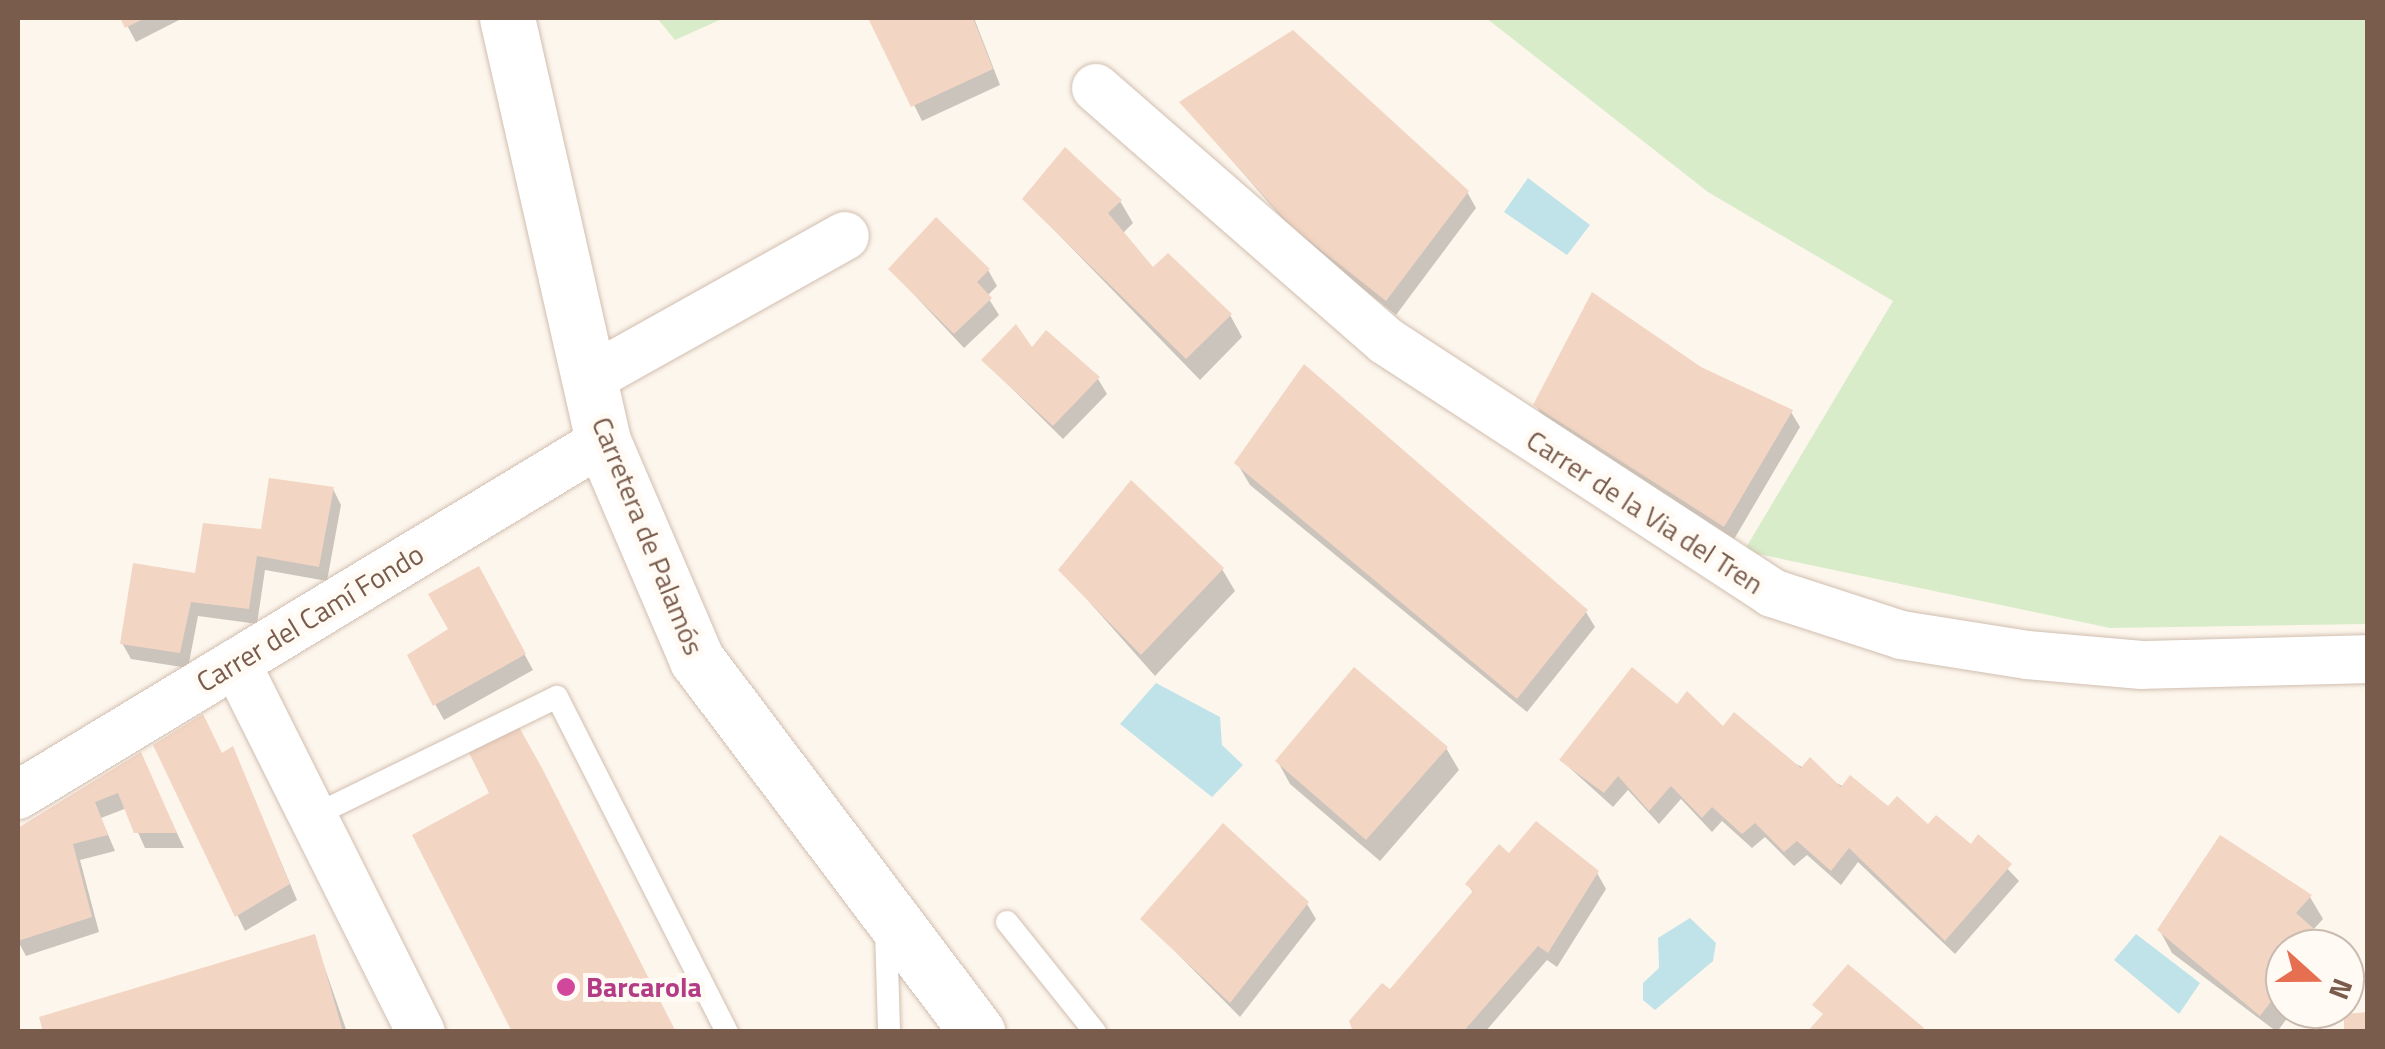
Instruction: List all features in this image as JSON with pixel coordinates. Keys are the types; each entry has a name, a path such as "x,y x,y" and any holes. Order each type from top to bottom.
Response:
{"main road":[{"name":"Carretera de Palamós","path":"508,18 604,442 697,660 886,921 977,1032"}],"street":[{"name":"Carrer de la Via del Tren","path":"1096,88 1386,341 1772,593 1902,635 2027,655 2142,665 2368,660"},
{"path":"589,378 844,236"},
{"name":"Carrer del Camí Fondo","path":"18,795 604,442"},
{"path":"236,663 421,1032"}],"lane":[{"path":"315,816 556,696 727,1032"},
{"path":"886,921 890,1032"},
{"path":"1006,922 1095,1032"}],"green space":[{"path":"657,18 724,18 675,40"},
{"path":"1486,18 2367,18 2367,624 2110,628 1744,551 1893,301 1708,192"}],"water":[{"path":"1528,178 1590,225 1567,255 1504,212"},
{"path":"1156,683 1220,717 1222,745 1243,765 1212,797 1120,724"},
{"path":"1690,918 1716,943 1713,961 1655,1010 1643,1000 1643,983 1659,968 1658,938"},
{"path":"2136,934 2200,983 2179,1014 2114,960"}],"building":[{"path":"120,18 145,18 125,28"},
{"path":"868,18 973,18 993,69 911,107"},
{"path":"1293,30 1469,191 1386,301 1292,227 1179,102"},
{"path":"1065,147 1122,200 1108,213 1153,267 1168,253 1232,314 1186,359 1022,199"},
{"path":"936,217 990,269 977,282 992,298 954,334 888,269"},
{"path":"1592,292 1701,367 1793,410 1724,527 1533,405"},
{"path":"1016,324 1032,347 1046,330 1100,377 1053,426 981,360"},
{"path":"1304,364 1588,610 1517,699 1234,463"},
{"path":"269,478 334,487 319,567 257,556 249,609 191,602 180,653 120,644 133,563 195,573 203,523 261,529"},
{"path":"1131,480 1224,568 1141,655 1058,570"},
{"path":"479,566 526,654 433,706 407,655 448,629 428,594"},
{"path":"1354,667 1448,747 1366,840 1275,761"},
{"path":"1632,667 1677,704 1687,691 1723,726 1734,712 1801,768 1810,757 1841,787 1850,775 1888,806 1897,796 1928,824 1936,815 1971,844 1978,834 2012,864 1945,941 1849,848 1831,871 1797,841 1784,852 1755,823 1742,834 1712,807 1702,818 1671,786 1649,811 1618,776 1604,793 1559,760"},
{"path":"203,714 222,753 233,746 290,884 235,917 153,745"},
{"path":"519,727 676,1032 512,1032 412,835 489,793 469,753"},
{"path":"141,752 177,833 134,833 118,793 95,802 108,835 73,844 92,917 18,941 18,828"},
{"path":"1536,821 1599,871 1548,953 1538,946 1463,1032 1353,1032 1349,1021 1382,983 1390,989 1473,891 1465,884 1499,844 1509,853"},
{"path":"1223,823 1309,902 1230,1003 1140,919"},
{"path":"2220,835 2312,895 2296,913 2314,929 2265,929 2265,1009 2260,1016 2157,930"},
{"path":"315,934 343,1032 43,1032 39,1017"},
{"path":"1848,964 1924,1028 1922,1032 1807,1032 1823,1014 1812,1005"},
{"path":"2368,1012 2368,1032 2344,1032 2365,1029"}],"place":[{"name":"Barcarola","path":"566,987"}]}
